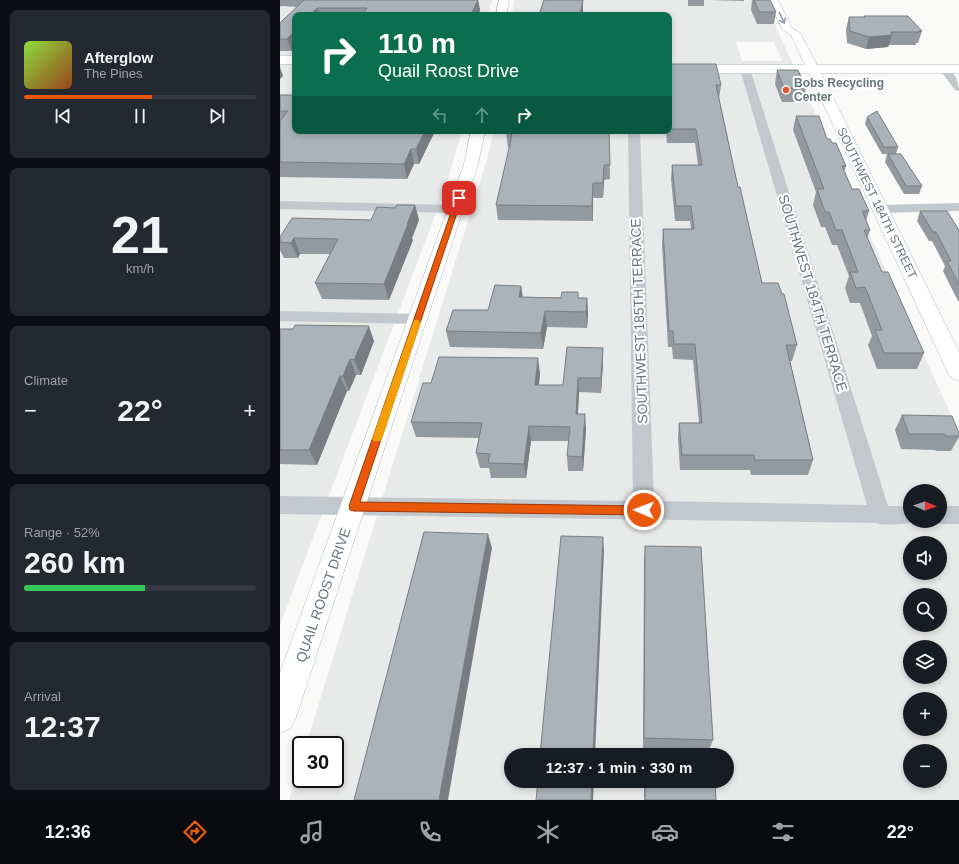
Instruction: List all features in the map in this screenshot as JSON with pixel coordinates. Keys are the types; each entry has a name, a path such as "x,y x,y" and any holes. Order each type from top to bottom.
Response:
{"main road":[{"path":"502,12 504,0"},
{"name":"SOUTHWEST 184TH STREET","path":"773,0 788,30 795,33 959,373"},
{"name":"SOUTHWEST 184TH STREET","path":"783,0 798,29 795,33"},
{"path":"280,60 292,60"},
{"path":"280,69 292,70"},
{"path":"672,69 959,69"},
{"name":"QUAIL ROOST DRIVE","path":"280,717 471,164 477,134"}],"street":[{"name":"SOUTHWEST 184TH TERRACE","path":"745,69 881,516"},
{"path":"944,69 959,88"},
{"name":"SOUTHWEST 185TH TERRACE","path":"634,134 644,510"},
{"path":"280,205 455,209"},
{"path":"880,209 959,207"},
{"path":"280,316 418,319"},
{"path":"280,505 903,515"},
{"path":"947,515 959,515"}],"shaded area":[{"path":"280,0 492,0 489,12 292,12 292,134 461,134 444,192 280,625"},
{"path":"514,0 764,0 959,433 959,800 289,800 293,788 344,788 344,736 309,736 487,159 493,134 672,134 672,12 512,12","holes":["736,42 774,42 782,61 742,61"]}],"building":[{"path":"304,0 478,0 472,12 364,12 367,8 317,8 313,12 292,12 292,34 287,39 280,39 280,23"},
{"path":"544,0 583,0 581,12 540,12"},
{"path":"754,0 770,0 776,12 759,12"},
{"path":"864,16 908,16 922,31 891,32 892,35 869,37 850,31 849,17 865,17"},
{"path":"672,64 716,64 721,85 716,85 738,187 740,187 762,283 778,283 782,294 784,294 797,345 786,345 813,460 755,460 754,455 682,455 679,423 702,423 695,344 674,344 673,331 669,331 663,229 694,229 691,206 676,206 672,165 702,165 696,129 672,129"},
{"path":"777,70 798,70 806,88 784,88"},
{"path":"280,95 292,95 292,134 424,134 416,149 411,149 404,164 280,162 280,121 288,111 280,111"},
{"path":"877,111 898,147 884,147 867,117"},
{"path":"796,116 819,116 827,139 830,139 832,143 836,143 846,166 842,166 852,189 859,189 869,211 862,211 870,230 864,230 882,272 888,272 924,353 884,353 875,330 882,330 865,287 856,288 850,272 858,272 842,230 836,230 829,212 825,212 817,189 824,189"},
{"path":"609,134 610,165 604,165 603,183 593,183 592,206 496,205 511,135"},
{"path":"888,154 901,154 922,186 906,186"},
{"path":"397,205 415,205 384,284 315,283 338,239 294,238 291,243 280,242 280,237 292,218 371,220 377,207 395,208"},
{"path":"920,211 947,211 959,230 959,285 947,261 951,261 936,232 933,232"},
{"path":"495,285 521,286 519,297 561,298 562,292 578,292 578,298 587,298 586,312 545,311 541,333 446,331 453,310 488,310"},
{"path":"295,325 369,326 354,360 350,359 343,376 340,376 309,450 280,450 280,329 293,329"},
{"path":"567,347 603,348 601,378 578,378 576,414 585,414 582,457 567,456 570,427 529,426 524,464 488,463 490,454 476,453 482,423 411,422 423,383 431,383 439,357 538,358 535,385 563,385"},
{"path":"902,415 952,416 959,436 945,436 944,434 909,434"},
{"path":"424,532 488,534 439,800 354,800"},
{"path":"561,536 603,537 593,748 541,748"},
{"path":"645,546 701,547 713,740 644,738"},
{"path":"537,788 592,788 591,800 536,800"},
{"path":"645,788 715,788 716,800 645,800"}],"slow traffic":[{"path":"377,439 417,322"}],"place":[{"name":"Bobs Recycling Center","path":"786,90"}],"route":[{"path":"459,198 354,506 644,510"}]}
